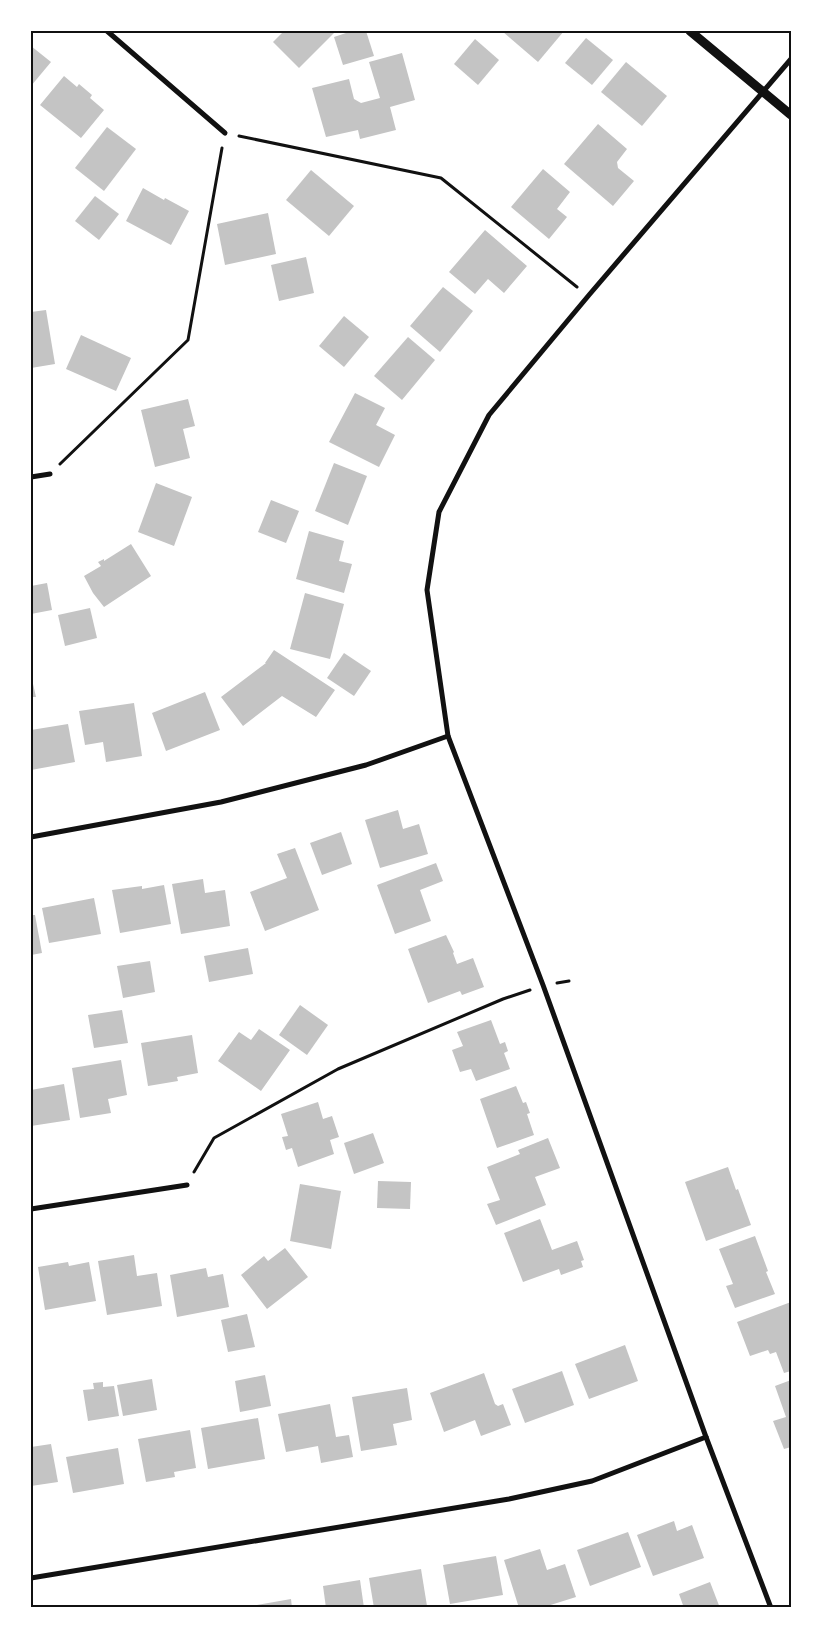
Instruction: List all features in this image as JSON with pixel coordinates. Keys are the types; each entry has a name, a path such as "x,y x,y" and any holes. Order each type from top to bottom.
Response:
{"street":[{"path":"107,31 225,133"},
{"path":"690,31 791,115"},
{"path":"771,1608 706,1437 543,985 448,736 427,590 439,512 489,416 589,295 791,59"},
{"path":"31,477 50,474"},
{"path":"31,837 221,802 366,765 448,736"},
{"path":"31,1209 187,1185"},
{"path":"31,1578 509,1499 592,1481 706,1437"}],"path":[{"path":"50,474 188,340 225,133 441,178 589,295"},
{"path":"187,1185 214,1138 338,1069 503,999 543,985 569,980"}],"building":[{"path":"284,31 336,31 299,68 273,42"},
{"path":"352,31 366,31 374,56 343,65 334,37"},
{"path":"502,31 564,31 538,62"},
{"path":"586,38 613,60 592,85 565,63"},
{"path":"475,39 499,60 478,85 454,64"},
{"path":"31,46 51,62 31,86"},
{"path":"402,53 415,100 390,107 396,130 360,139 358,130 326,137 312,88 349,79 354,99 361,103 380,98 369,62"},
{"path":"626,62 667,96 642,126 601,92"},
{"path":"64,76 77,87 79,84 92,95 90,98 104,110 81,138 40,105"},
{"path":"598,124 627,149 617,162 618,168 634,181 613,206 564,164"},
{"path":"107,127 136,149 104,191 75,168"},
{"path":"543,169 570,192 557,209 567,217 549,239 511,207"},
{"path":"311,170 354,206 329,236 286,200"},
{"path":"143,188 189,211 171,245 126,221"},
{"path":"95,196 119,214 99,240 75,221"},
{"path":"268,213 276,254 225,265 217,224"},
{"path":"485,230 527,266 504,293 488,279 475,294 449,272"},
{"path":"306,257 314,293 279,301 271,265"},
{"path":"443,287 473,311 440,352 410,326"},
{"path":"46,310 55,364 31,368 31,312"},
{"path":"344,316 369,337 344,367 319,346"},
{"path":"81,335 131,358 116,391 66,369"},
{"path":"408,337 435,360 402,400 374,376"},
{"path":"355,393 385,408 376,425 395,435 379,467 329,442"},
{"path":"188,399 195,426 183,429 190,458 155,467 141,410"},
{"path":"334,463 367,476 348,525 315,511"},
{"path":"156,483 192,497 174,546 138,532"},
{"path":"271,500 299,511 286,543 258,532"},
{"path":"309,531 344,541 339,561 352,564 344,593 296,579"},
{"path":"131,544 151,576 104,607 93,593 84,576 101,566 98,562 104,559 104,561"},
{"path":"47,583 52,610 31,614 31,586"},
{"path":"305,593 344,604 330,659 290,649"},
{"path":"90,608 97,638 65,646 58,615"},
{"path":"274,650 335,690 316,717 282,696 243,726 221,697 266,663"},
{"path":"344,653 371,671 354,696 327,678"},
{"path":"31,675 36,697 31,697"},
{"path":"205,692 220,730 166,751 152,713"},
{"path":"134,703 142,756 106,762 103,742 85,745 79,711"},
{"path":"68,724 75,762 31,770 31,730"},
{"path":"398,810 403,829 419,824 428,854 380,868 365,820"},
{"path":"341,832 352,864 322,875 310,843"},
{"path":"295,848 319,910 265,931 250,892 287,878 277,854"},
{"path":"436,863 443,881 420,890 431,921 395,934 377,885"},
{"path":"203,879 205,893 225,890 230,926 181,934 172,884"},
{"path":"164,885 171,924 120,933 112,890 142,886 142,889"},
{"path":"94,898 101,934 49,943 42,908"},
{"path":"31,915 35,915 42,953 31,955"},
{"path":"446,935 457,964 473,958 484,987 462,995 460,991 428,1003 408,949"},
{"path":"248,948 253,974 209,982 204,956"},
{"path":"150,961 155,992 123,998 117,966"},
{"path":"300,1005 328,1025 307,1055 279,1035"},
{"path":"122,1010 128,1043 94,1048 88,1015"},
{"path":"491,1020 500,1044 505,1042 508,1051 504,1053 510,1069 476,1081 471,1069 460,1072 452,1050 463,1046 457,1032"},
{"path":"259,1029 290,1050 261,1091 218,1061 239,1032 251,1040"},
{"path":"192,1035 198,1073 177,1077 178,1081 148,1086 141,1043"},
{"path":"121,1060 127,1095 108,1099 111,1113 80,1118 72,1068"},
{"path":"64,1084 70,1120 31,1126 31,1090"},
{"path":"516,1086 523,1103 526,1102 530,1113 527,1114 534,1135 497,1148 480,1099"},
{"path":"318,1102 323,1119 332,1116 339,1137 330,1140 334,1154 298,1167 292,1148 286,1150 282,1137 288,1136 281,1114"},
{"path":"373,1133 384,1163 354,1174 344,1143"},
{"path":"548,1138 560,1168 535,1177 546,1205 496,1225 487,1204 500,1200 487,1167 520,1154 518,1150"},
{"path":"728,1167 751,1225 706,1241 685,1182"},
{"path":"378,1181 411,1182 410,1209 377,1208"},
{"path":"300,1184 341,1191 331,1249 290,1241"},
{"path":"540,1219 552,1250 577,1241 584,1260 581,1261 583,1267 561,1275 559,1269 523,1282 504,1233"},
{"path":"755,1236 775,1294 735,1308 726,1286 733,1284 719,1249"},
{"path":"285,1248 308,1277 267,1309 241,1275 264,1256 268,1261"},
{"path":"134,1255 137,1276 157,1273 162,1306 107,1315 98,1261"},
{"path":"68,1262 69,1266 89,1262 96,1301 45,1310 38,1267"},
{"path":"206,1268 208,1277 223,1274 229,1307 177,1317 170,1275"},
{"path":"791,1302 791,1371 784,1373 776,1352 770,1354 768,1350 750,1356 737,1322"},
{"path":"247,1314 255,1347 228,1352 221,1320"},
{"path":"625,1345 638,1381 589,1399 575,1364"},
{"path":"562,1371 574,1405 525,1423 512,1389"},
{"path":"484,1373 495,1404 498,1406 503,1404 511,1425 481,1436 475,1420 444,1432 430,1393"},
{"path":"265,1375 271,1406 240,1412 235,1381"},
{"path":"152,1379 157,1410 123,1416 117,1385"},
{"path":"791,1380 791,1447 784,1449 773,1421 786,1417 775,1386"},
{"path":"103,1382 103,1387 114,1386 119,1416 88,1421 83,1390 94,1389 93,1383"},
{"path":"407,1388 412,1420 393,1424 397,1445 361,1451 352,1397"},
{"path":"330,1404 336,1437 349,1435 353,1457 321,1463 318,1446 286,1452 278,1414"},
{"path":"258,1418 265,1459 208,1469 201,1428"},
{"path":"190,1430 196,1468 174,1472 175,1477 146,1482 138,1439"},
{"path":"51,1444 58,1482 31,1486 31,1447"},
{"path":"118,1448 124,1484 73,1493 66,1457"},
{"path":"674,1521 677,1531 692,1525 704,1558 653,1576 637,1535"},
{"path":"628,1532 641,1567 590,1586 577,1550"},
{"path":"540,1549 547,1570 565,1564 576,1597 541,1608 519,1608 504,1560"},
{"path":"496,1556 503,1595 450,1604 443,1565"},
{"path":"421,1569 427,1606 417,1608 374,1608 369,1578"},
{"path":"360,1580 364,1608 326,1608 323,1586"},
{"path":"710,1582 720,1608 684,1608 679,1594"},
{"path":"291,1599 292,1608 245,1608 245,1607"}]}
